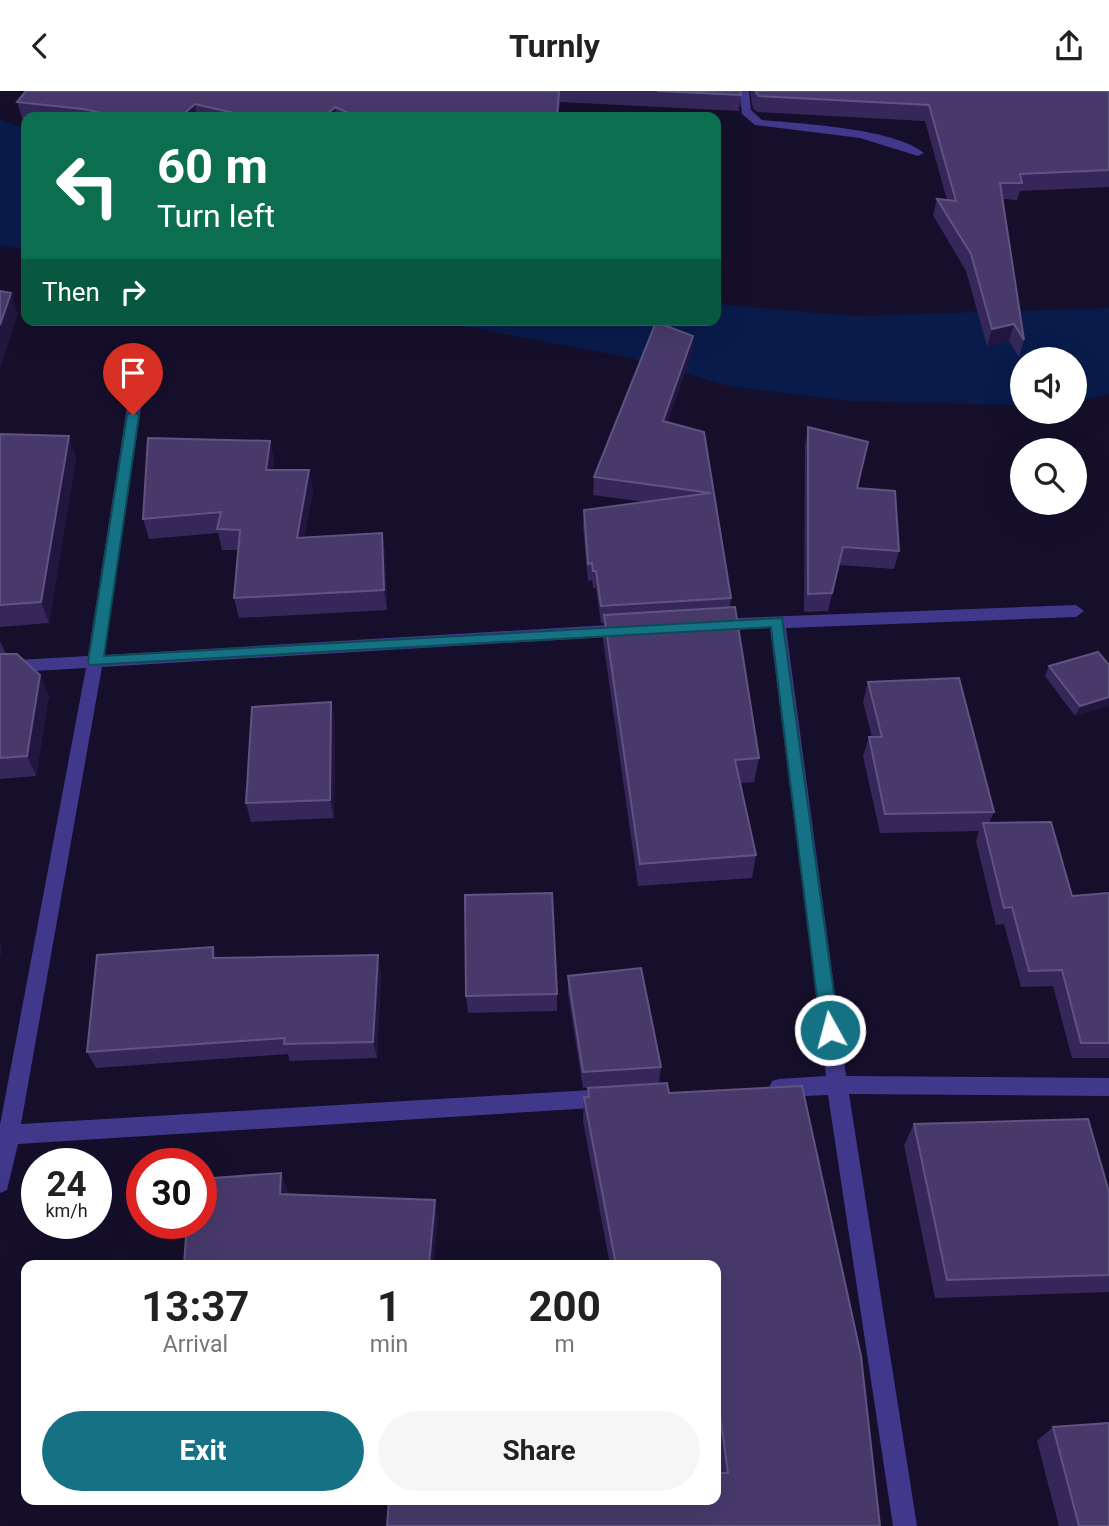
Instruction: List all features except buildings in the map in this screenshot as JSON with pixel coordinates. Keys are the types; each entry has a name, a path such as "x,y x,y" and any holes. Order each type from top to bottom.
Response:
{"street":[{"path":"744,91 744,111 748,118 759,123 863,134 898,143 918,153"},
{"path":"0,1183 4,1134 95,662 137,388"},
{"path":"694,626 1076,611"},
{"path":"777,621 837,1084 905,1526"},
{"path":"0,667 638,629"},
{"path":"754,1090 837,1084 1109,1087"},
{"path":"4,1134 629,1097"}],"water":[{"path":"0,119 21,127 21,249 0,245"},
{"path":"721,303 853,316 1109,308 1109,394 1087,399 1087,347 1010,347 1010,405 848,401 729,386 631,358 463,326 721,326"}],"route":[{"path":"133,415 95,662 777,621 830,1030"}]}
